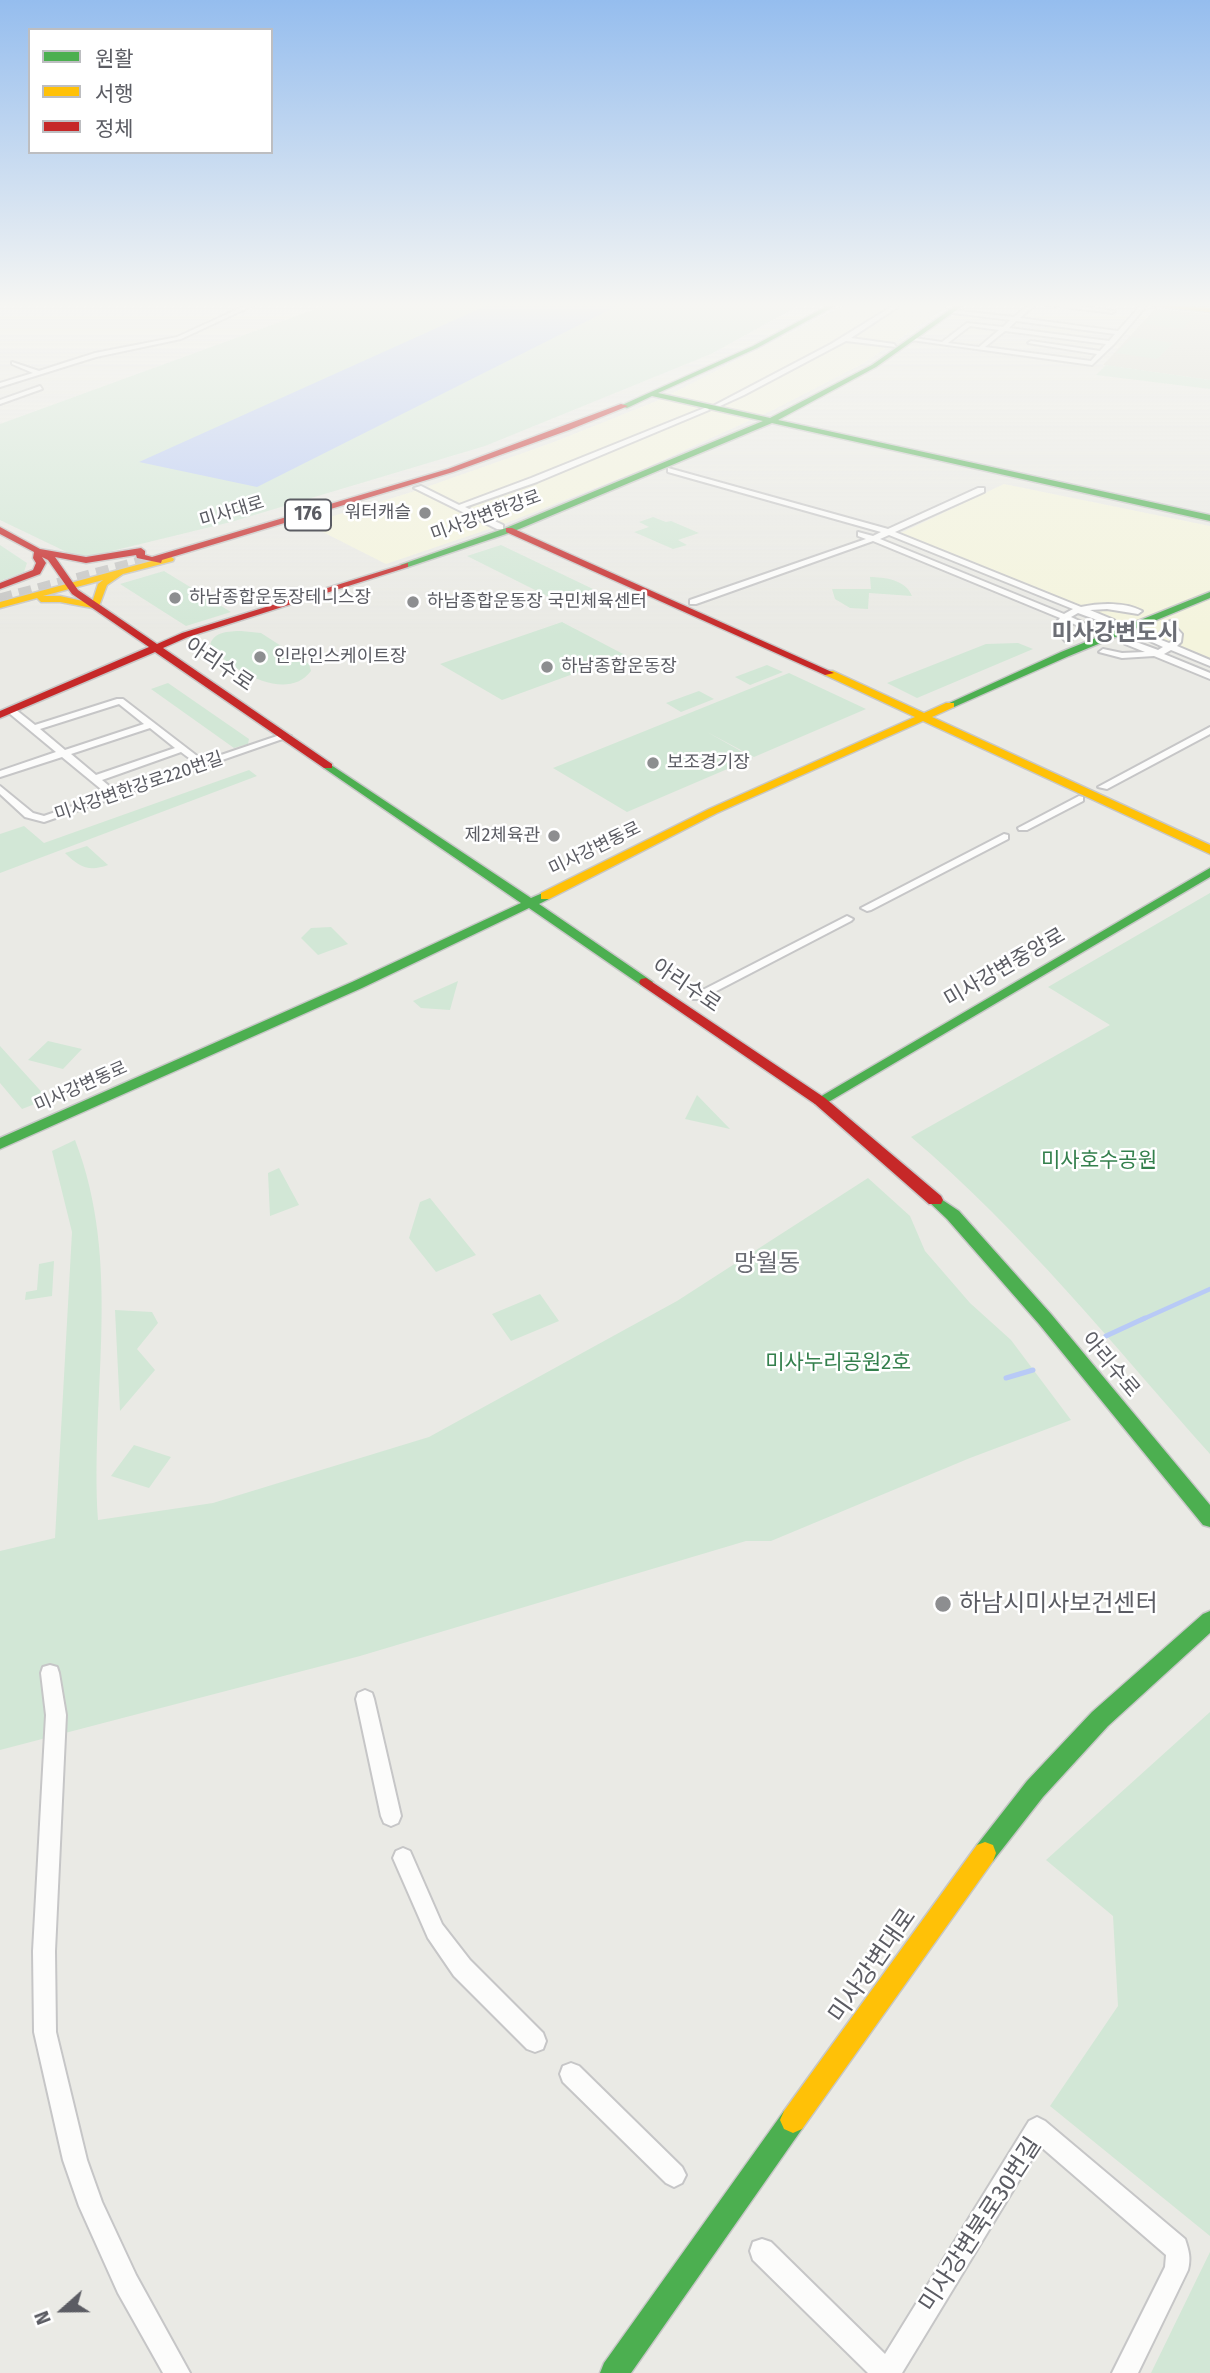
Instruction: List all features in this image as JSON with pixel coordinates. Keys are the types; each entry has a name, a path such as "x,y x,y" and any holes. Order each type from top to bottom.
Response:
{"main road":[{"name":"미사대로","path":"455,464 580,415"},
{"name":"미사대로","path":"151,557 455,464 600,415"},
{"path":"748,415 1210,518"},
{"name":"미사강변한강로","path":"6,713 185,635 333,589 504,528 782,415"},
{"path":"504,528 926,716 1210,850"},
{"path":"0,530 39,551 90,559 151,557"},
{"path":"0,587 37,572 41,564 37,558 39,551"},
{"name":"아리수로","path":"39,551 51,558 67,579 95,607 820,1101 953,1215 1045,1320 1210,1519"},
{"path":"0,605 52,599 95,607 103,584 151,557"},
{"path":"0,605 67,579 151,557"},
{"path":"0,587 123,572"},
{"path":"0,587 11,592 0,598"},
{"name":"미사강변동로","path":"0,1144 357,985 528,904 713,811 926,716 1210,595"},
{"name":"미사강변중앙로","path":"820,1101 1210,872"},
{"name":"미사강변대로","path":"614,2373 965,1877 1035,1789 1100,1719 1210,1620"}],"street":[{"path":"459,507 534,480 695,415"},
{"path":"671,470 889,533 1111,622"},
{"path":"661,474 875,538 1093,629"},
{"path":"418,488 504,528"},
{"path":"693,602 889,533 981,490"},
{"path":"1068,639 1060,630 1060,623 1065,617 1081,610 1112,607 1138,611"},
{"path":"1103,652 1128,656 1156,654 1171,648 1177,642 1178,634 1170,624"},
{"path":"1143,636 1210,663"},
{"path":"1128,642 1210,676"},
{"path":"34,728 120,701 196,759"},
{"path":"6,713 34,728 114,795"},
{"path":"0,774 151,724"},
{"path":"1103,787 1210,730"},
{"name":"미사강변한강로220번길","path":"0,789 22,809 39,819 53,817 286,736"},
{"path":"94,779 183,748"},
{"path":"1023,828 1079,799"},
{"path":"867,908 1004,837"},
{"path":"697,996 847,919"},
{"path":"50,1673 56,1715 44,1951 45,2032 75,2160 91,2206 128,2284 177,2373"},
{"path":"365,1699 391,1815"},
{"path":"403,1858 435,1931 462,1968 536,2042"},
{"path":"571,2074 674,2175"},
{"name":"미사강변북로30번길","path":"887,2373 1037,2129 1176,2248 1179,2259 1176,2270 1125,2373"},
{"path":"762,2251 887,2373"}],"shaded area":[{"path":"622,415 762,415 643,469 504,524 386,564 307,524 415,491"},
{"path":"1004,484 1210,526 1210,658 901,533"}],"green space":[{"path":"25,415 562,415 485,446 231,522 87,557 75,556 0,520 0,424"},
{"path":"653,517 671,521 699,533 678,540 687,545 673,549 634,532 649,527 639,522"},
{"path":"0,545 27,563 24,572 0,581"},
{"path":"501,545 593,589 557,601 467,556"},
{"name":"하남종합운동장테니스장","path":"164,571 231,612 186,626 120,584"},
{"path":"870,577 900,583 912,596 869,593 868,609 850,608 835,599 832,589 871,589"},
{"path":"562,622 625,655 502,700 440,664"},
{"name":"인라인스케이트장","path":"241,631 261,633 309,664 311,671 300,680 287,684 273,684 244,673 210,646 211,641 218,635"},
{"path":"1018,643 1033,649 917,698 887,683 986,644"},
{"path":"767,665 783,672 750,685 735,677"},
{"path":"789,673 866,709 754,757 707,732 753,758 627,812 553,768"},
{"path":"168,683 249,739 248,744 234,748 151,689"},
{"path":"699,691 714,699 681,712 666,703"},
{"path":"249,770 257,776 0,873 0,834 24,826 44,843"},
{"path":"87,846 108,865 85,867 65,853"},
{"name":"미사호수공원","path":"1210,893 1210,1454 1029,1250 952,1173 911,1137 1110,1025 1048,987"},
{"path":"331,927 348,944 318,955 301,938 311,928"},
{"path":"458,981 450,1010 421,1008 413,1001"},
{"path":"48,1041 82,1049 63,1069 28,1060"},
{"path":"0,1046 48,1099 22,1109 0,1083"},
{"path":"697,1095 730,1129 685,1119"},
{"name":"미사누리공원2호","path":"75,1140 89,1187 98,1234 101,1281 98,1520 213,1503 429,1437 677,1301 868,1178 910,1216 925,1251 970,1303 1011,1340 1071,1420 970,1458 771,1541 746,1541 360,1656 0,1750 0,1551 55,1538 72,1232 52,1151"},
{"path":"279,1168 299,1205 270,1216 268,1173"},
{"path":"430,1198 476,1255 436,1272 409,1238 420,1202"},
{"path":"54,1261 52,1296 25,1300 26,1292 37,1290 39,1264"},
{"path":"540,1294 559,1321 511,1341 492,1314"},
{"path":"115,1310 152,1312 158,1323 137,1349 155,1370 120,1411"},
{"path":"134,1445 171,1457 149,1488 111,1476"},
{"path":"1210,1712 1210,2236 1050,2106 1118,2006 1113,1916 1046,1860"},
{"path":"1210,2252 1210,2373 1151,2373"}],"water":[{"path":"244,415 401,415 257,487 139,462"}],"waterway":[{"path":"1141,1320 1210,1289"},
{"path":"1106,1336 1145,1318"},
{"path":"1006,1378 1033,1370"}],"tunnel":[{"path":"0,600 154,559"}],"traffic: fast":[{"path":"745,415 1210,518"},
{"path":"405,565 509,530 782,415"},
{"path":"950,705 1065,654 1210,595"},
{"path":"328,766 646,982"},
{"path":"820,1101 1210,872"},
{"path":"0,1144 357,985 545,896"},
{"path":"935,1200 953,1215 1045,1319 1210,1519"},
{"path":"985,1853 1035,1789 1100,1719 1210,1620"},
{"path":"614,2373 793,2120"}],"traffic: slow":[{"path":"0,605 170,559"},
{"path":"41,599 60,599 95,607 103,584 119,574"},
{"path":"829,673 1210,850"},
{"path":"545,896 713,811 950,705"},
{"path":"793,2120 985,1853"}],"traffic: jam":[{"path":"154,559 450,470 602,415"},
{"path":"0,530 51,558 75,592 328,766"},
{"path":"509,530 829,673"},
{"path":"0,586 37,572 41,563 37,558 39,551 86,560 141,551 140,556 158,561"},
{"path":"0,715 185,635 405,565"},
{"path":"646,982 820,1101 935,1200"}],"place":[{"name":"워터캐슬","path":"425,513"},
{"name":"하남종합운동장테니스장","path":"175,598"},
{"name":"하남종합운동장 국민체육센터","path":"413,602"},
{"name":"인라인스케이트장","path":"260,657"},
{"name":"하남종합운동장","path":"547,667"},
{"name":"보조경기장","path":"653,763"},
{"name":"제2체육관","path":"554,836"},
{"name":"하남시미사보건센터","path":"943,1604"}],"district":[{"name":"미사강변도시","path":"1115,634"},
{"name":"망월동","path":"767,1264"}]}
